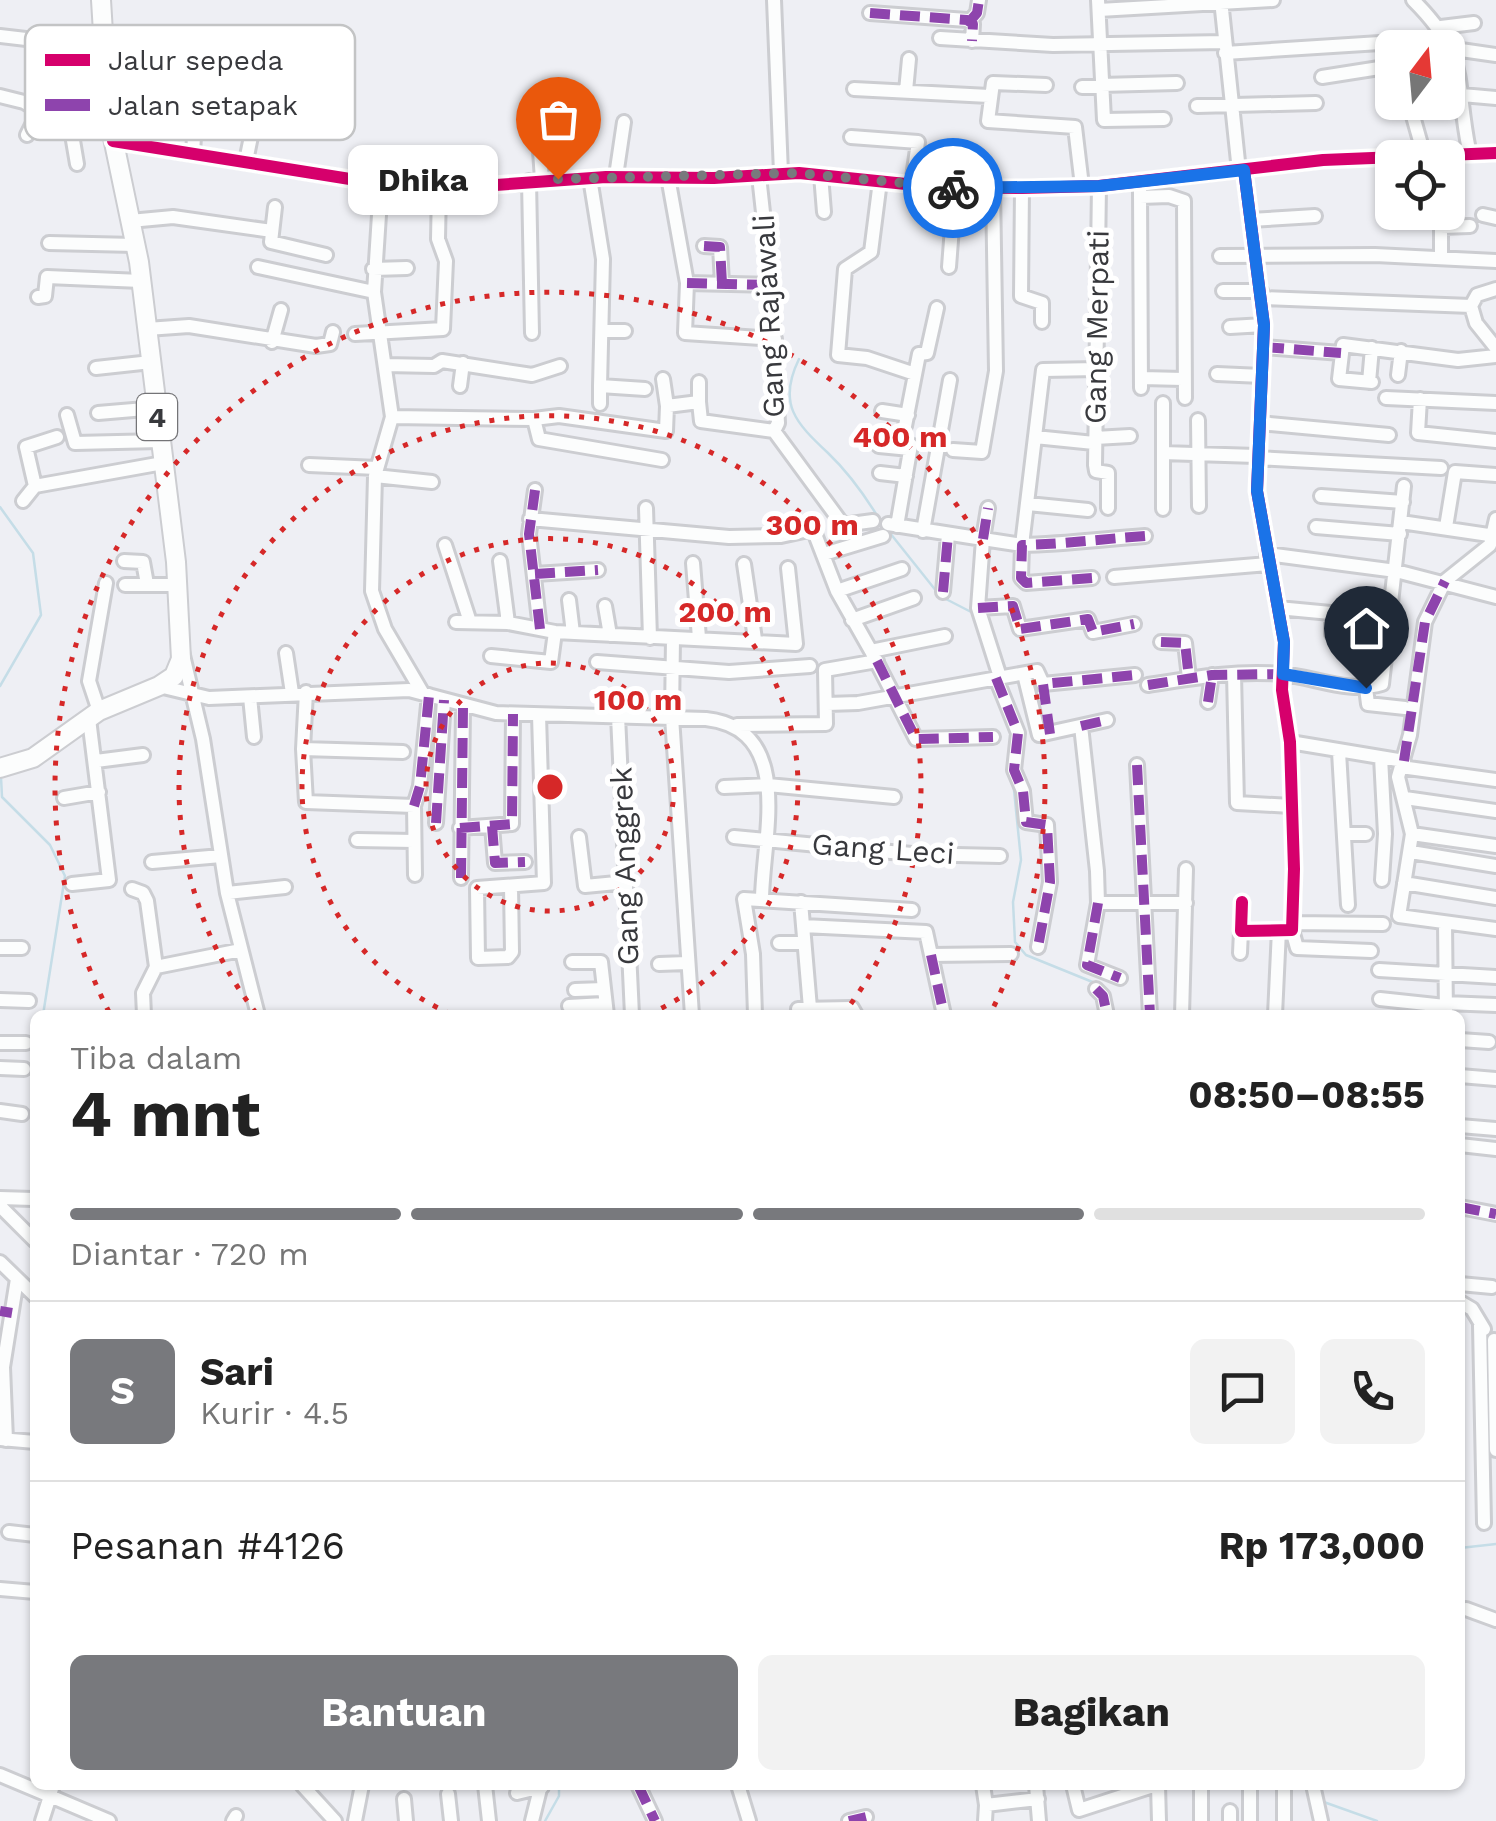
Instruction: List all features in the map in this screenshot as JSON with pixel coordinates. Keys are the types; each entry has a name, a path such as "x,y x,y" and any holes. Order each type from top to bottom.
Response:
{"highway":[{"name":"4","path":"100,0 102,25"},
{"name":"4","path":"113,141 141,281 178,585 182,651"},
{"path":"9,766 49,750 94,715 159,686 174,676 182,651"}],"street":[{"path":"774,0 781,173"},
{"path":"972,40 970,21 977,12 978,0"},
{"path":"1164,119 1104,120 1099,5 1273,0"},
{"path":"1413,0 1441,30"},
{"path":"1221,3 1230,106 1264,325 1256,457 1268,559 1284,642 1290,742 1288,928 1275,1010"},
{"path":"870,13 970,21"},
{"path":"1440,27 1474,23"},
{"path":"0,36 25,39"},
{"path":"940,38 1224,48 1375,43"},
{"path":"1465,56 1496,55"},
{"path":"906,91 908,59"},
{"path":"1322,77 1375,69"},
{"path":"1046,85 993,83 989,122 1076,127 1082,186"},
{"path":"1082,87 1177,83"},
{"path":"854,88 989,96"},
{"path":"1465,95 1496,98"},
{"path":"0,96 25,103"},
{"path":"1197,106 1316,103"},
{"path":"1465,117 1469,147"},
{"path":"616,176 624,122"},
{"path":"532,333 540,136"},
{"path":"851,137 918,142 912,184"},
{"path":"72,140 76,164"},
{"path":"192,153 193,140"},
{"path":"246,161 250,140"},
{"path":"113,141 380,184 439,189 616,176 781,173 955,188 1100,186 1375,159"},
{"path":"1465,148 1496,153"},
{"path":"822,175 824,212"},
{"path":"668,176 687,283 686,334 775,339"},
{"name":"Gang Rajawali","path":"760,176 775,339 778,423 774,431 843,525 873,521"},
{"path":"590,178 602,234 600,404"},
{"path":"880,181 872,252 845,269 838,353 915,374"},
{"path":"1141,182 1141,383 1184,379"},
{"path":"380,184 374,292 392,417 376,472 372,591 381,620 406,669 425,693 414,806 415,875"},
{"name":"Gang Merpati","path":"1100,186 1095,468 1108,474 1108,508"},
{"path":"949,268 955,188"},
{"path":"953,450 982,452 995,384 994,188"},
{"path":"1022,188 1022,298 1042,303 1042,322"},
{"path":"355,334 443,329 446,261 438,239 439,189"},
{"path":"1140,197 1169,196 1184,201 1185,398"},
{"path":"275,207 272,243 326,255"},
{"path":"1250,220 1315,216"},
{"path":"130,220 173,217 272,231"},
{"path":"1441,258 1441,227 1470,226"},
{"path":"50,243 136,245"},
{"path":"704,246 720,247 722,283"},
{"path":"1220,256 1496,261"},
{"path":"258,267 374,292"},
{"path":"373,269 407,268"},
{"path":"38,298 45,296 47,276 141,281"},
{"path":"687,283 772,286"},
{"path":"1471,306 1477,295 1496,290"},
{"path":"1223,291 1471,306"},
{"path":"1471,306 1496,348"},
{"path":"882,411 907,420 920,353 927,353 937,308"},
{"path":"272,342 281,310"},
{"path":"1230,327 1264,325"},
{"path":"147,329 188,326 272,342 326,346 333,332"},
{"path":"602,331 625,331"},
{"path":"1372,348 1370,382 1340,379 1344,344 1458,360 1496,356"},
{"path":"1264,347 1342,353"},
{"path":"1398,375 1401,351"},
{"path":"96,368 151,362"},
{"path":"385,365 463,363 532,374 560,366"},
{"path":"460,386 463,363"},
{"path":"1092,578 1026,583 1020,578 1043,370 1098,369"},
{"path":"1217,374 1262,376"},
{"path":"392,417 534,420 558,416 663,431 668,429 663,378"},
{"path":"923,531 950,380"},
{"path":"698,382 701,421 774,431"},
{"path":"600,386 645,388"},
{"path":"1386,398 1496,403"},
{"path":"1420,400 1418,436 1496,440"},
{"path":"667,406 698,402"},
{"path":"1163,402 1163,509"},
{"path":"98,413 157,408"},
{"path":"67,414 75,443 160,440"},
{"path":"534,420 539,439 662,460"},
{"path":"1198,420 1199,506"},
{"path":"1260,423 1388,435"},
{"path":"1035,438 1095,441 1130,436"},
{"path":"34,486 26,447 57,437"},
{"path":"879,446 910,447 906,476 889,529"},
{"path":"1163,452 1441,468"},
{"path":"23,501 34,486 164,463"},
{"path":"309,465 432,482"},
{"path":"1446,526 1454,472 1496,476"},
{"path":"880,473 906,476"},
{"path":"1148,685 1234,674 1283,674 1366,688 1382,684 1386,678 1404,486"},
{"path":"492,656 551,662 535,574 530,519 535,490"},
{"path":"1321,496 1403,502"},
{"path":"1028,504 1088,510"},
{"path":"646,508 650,638"},
{"path":"988,508 978,608 1018,734 1014,770 1023,791 1026,822 1047,825 1050,882 1038,947"},
{"path":"530,519 646,532 781,536 811,528 852,620 918,740 993,736"},
{"path":"1496,519 1488,548 1445,581 1426,622 1398,783 1412,834 1399,916 1496,929"},
{"path":"1316,526 1446,526 1494,535"},
{"path":"824,554 889,529 1022,545 1088,544 1101,539 1144,536"},
{"path":"943,592 948,535"},
{"path":"445,545 463,622 508,623 573,634 798,642 788,568"},
{"path":"1114,577 1268,559 1396,571 1496,597"},
{"path":"124,561 143,562 147,584"},
{"path":"500,561 508,623"},
{"path":"692,562 699,638"},
{"path":"744,564 756,639"},
{"path":"838,591 902,569"},
{"path":"535,574 598,570"},
{"path":"72,884 109,880 89,680 106,583"},
{"path":"126,584 178,585"},
{"path":"852,620 914,598"},
{"path":"569,600 573,634"},
{"path":"605,606 610,636"},
{"path":"978,608 1012,606 1020,629 1088,618 1094,632 1134,624"},
{"path":"1278,608 1362,616"},
{"path":"1332,613 1332,634 1362,639"},
{"path":"159,686 194,697 398,690 425,693 464,707 512,714 672,717 737,726 826,724 826,669 945,636"},
{"path":"674,638 672,717 692,1010"},
{"path":"1162,642 1185,643 1189,678"},
{"path":"182,651 194,697 227,892 257,1010"},
{"path":"286,653 299,693 306,802 414,806"},
{"path":"597,662 729,672 810,666"},
{"path":"398,690 406,669"},
{"path":"828,704 896,697 1039,671 1043,684 1135,675"},
{"path":"1024,674 1038,733 1050,734 1106,720"},
{"path":"1234,674 1237,803 1292,806"},
{"path":"1208,702 1212,676"},
{"path":"1366,688 1368,704 1405,708"},
{"path":"250,697 254,737"},
{"path":"436,823 444,700"},
{"path":"461,878 464,707"},
{"path":"460,828 513,822 512,714"},
{"path":"512,886 512,952 508,957 478,958 477,888 543,884 539,715"},
{"name":"Gang Anggrek","path":"618,716 632,1010"},
{"path":"737,726 760,754 768,785 762,898"},
{"path":"1081,726 1098,903 1087,964 1120,978"},
{"path":"1290,742 1496,780"},
{"path":"303,750 404,752"},
{"path":"1339,752 1348,904"},
{"path":"96,761 143,755"},
{"path":"1381,757 1385,834 1382,880"},
{"path":"1137,765 1149,1010"},
{"path":"724,787 768,785 894,797"},
{"path":"64,798 99,792"},
{"path":"1405,798 1496,810"},
{"path":"492,826 494,863 526,862"},
{"path":"1344,834 1366,834"},
{"path":"1412,834 1496,846"},
{"name":"Gang Leci","path":"734,837 912,854 1000,856"},
{"path":"580,838 585,886 627,882"},
{"path":"356,840 414,841"},
{"path":"1411,852 1496,866"},
{"path":"152,862 220,856"},
{"path":"1182,1010 1186,869"},
{"path":"1404,883 1496,898"},
{"path":"227,892 285,886"},
{"path":"132,889 142,893 147,902 156,967 143,993 144,1010"},
{"path":"754,1010 752,943 742,902 762,898 912,910"},
{"path":"801,902 804,1008 853,1010"},
{"path":"1240,953 1242,902"},
{"path":"1098,903 1186,903"},
{"path":"1445,923 1445,1008"},
{"path":"1241,930 1383,924"},
{"path":"803,926 926,932 943,1010"},
{"path":"1288,928 1297,948 1370,951"},
{"path":"779,943 804,942"},
{"path":"0,948 22,948"},
{"path":"156,967 242,950"},
{"path":"931,955 1011,954"},
{"path":"569,1006 606,1010 602,962 572,962"},
{"path":"659,964 687,963"},
{"path":"1379,970 1496,977"},
{"path":"574,990 604,989"},
{"path":"1096,989 1106,1010"},
{"path":"1380,999 1445,1008 1496,1005"},
{"path":"0,1000 29,1001"},
{"path":"1465,1040 1489,1042"},
{"path":"0,1043 26,1043"},
{"path":"0,1068 24,1069"},
{"path":"1465,1077 1496,1080"},
{"path":"0,1111 22,1114"},
{"path":"1465,1126 1496,1129"},
{"path":"1465,1146 1496,1149"},
{"path":"0,1198 30,1198"},
{"path":"0,1206 30,1235"},
{"path":"1465,1208 1496,1214"},
{"path":"0,1262 30,1290"},
{"path":"17,1279 6,1312 3,1440 30,1442"},
{"path":"1465,1284 1492,1286"},
{"path":"1465,1304 1472,1308 1480,1325 1495,1341 1496,1450"},
{"path":"1480,1325 1484,1522"},
{"path":"9,1532 30,1534"},
{"path":"0,1589 30,1592"},
{"path":"1466,1609 1496,1620"},
{"path":"0,1775 30,1784"},
{"path":"307,1790 335,1821"},
{"path":"355,1821 361,1790"},
{"path":"486,1790 490,1821"},
{"path":"517,1793 528,1790"},
{"path":"532,1821 541,1790"},
{"path":"640,1790 656,1821"},
{"path":"740,1790 749,1821"},
{"path":"984,1790 986,1821"},
{"path":"1074,1790 1076,1808 1093,1815 1146,1790"},
{"path":"1157,1790 1159,1821"},
{"path":"1201,1790 1201,1821"},
{"path":"1250,1790 1250,1821"},
{"path":"1284,1790 1284,1821"},
{"path":"1314,1790 1322,1821"},
{"path":"42,1821 52,1791 81,1816 108,1821"},
{"path":"986,1805 1037,1792 1039,1821"},
{"path":"448,1794 451,1821"},
{"path":"404,1799 406,1821"},
{"path":"849,1821 866,1817"}],"waterway":[{"path":"799,359 790,388 793,412 850,477 881,522"},
{"path":"0,507 33,553 41,615 0,686"},
{"path":"886,528 937,592"},
{"path":"942,597 975,614"},
{"path":"1005,685 1017,714"},
{"path":"1,777 2,797 50,845 65,876 44,1010"},
{"path":"1013,780 1021,860 1013,902 1015,942 1026,955 1095,983"},
{"path":"1465,1547 1496,1544"},
{"path":"545,1821 559,1790"},
{"path":"1321,1801 1377,1821"}],"marked path":[{"path":"970,21 977,13 979,0"},
{"path":"870,13 967,20 973,24 972,41"},
{"path":"704,246 720,247 722,283"},
{"path":"687,283 771,285"},
{"path":"1264,347 1341,353"},
{"path":"535,490 529,534 540,629"},
{"path":"983,539 988,508"},
{"path":"943,592 948,535"},
{"path":"1092,578 1026,583 1021,578 1022,545 1145,536"},
{"path":"535,574 598,570"},
{"path":"1404,761 1425,622 1445,581"},
{"path":"978,608 1013,606 1020,629 1088,619 1093,632 1134,624"},
{"path":"1161,642 1185,643 1189,678"},
{"path":"877,661 916,739 993,737"},
{"path":"1148,685 1212,675 1283,674"},
{"path":"1050,734 1043,684 1135,675"},
{"path":"1208,702 1212,675"},
{"path":"996,678 1018,733 1014,770 1023,791 1026,822 1047,825 1050,882 1038,947"},
{"path":"414,806 420,786 429,695"},
{"path":"436,823 444,700"},
{"path":"461,878 463,707"},
{"path":"460,828 512,824 513,714"},
{"path":"1081,726 1107,720"},
{"path":"1137,765 1150,1010"},
{"path":"492,826 495,863 525,862"},
{"path":"1098,903 1087,965 1120,978"},
{"path":"931,955 943,1010"},
{"path":"1096,989 1103,996 1106,1010"},
{"path":"1465,1208 1496,1214"},
{"path":"0,1311 12,1313"},
{"path":"640,1790 655,1821"},
{"path":"849,1821 866,1817"}],"cycle path":[{"path":"113,141 381,184 439,189 606,177 714,178 799,173 935,187 1099,186 1323,160 1496,153"},
{"path":"1242,902 1241,931 1292,930 1294,869 1290,742 1282,690 1284,642 1257,491 1264,325 1244,170"}],"way so far":[{"path":"558,179 798,173 953,188"}],"place":[{"name":"Dhika","path":"558,179"}],"route":[{"path":"953,188 1100,186 1244,170 1264,325 1264,398 1257,444 1257,491 1284,642 1283,674 1366,688"}]}
